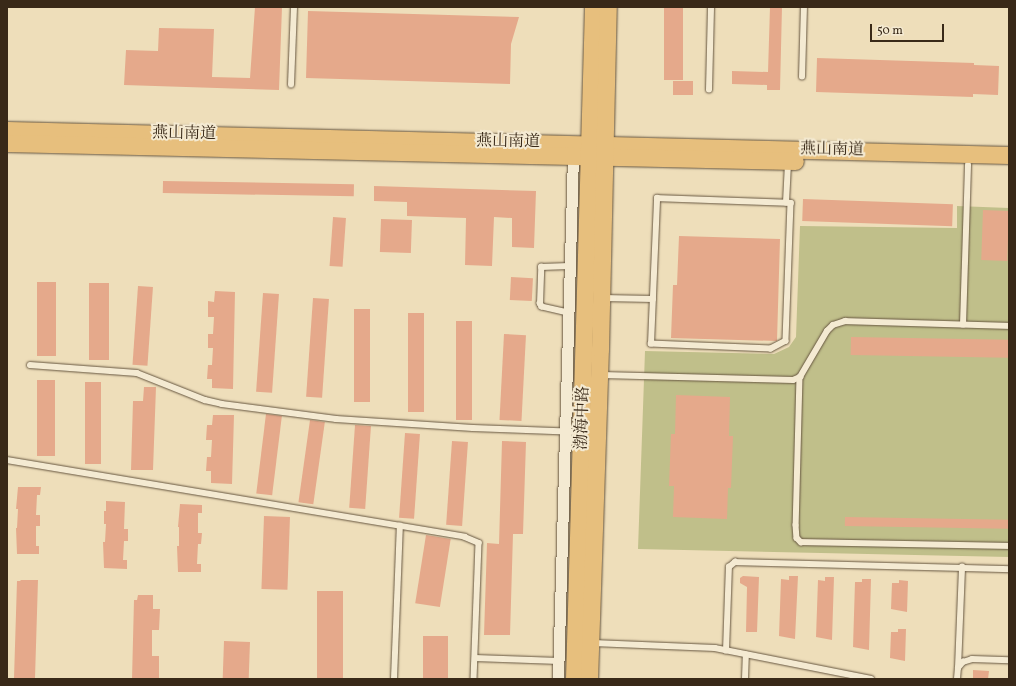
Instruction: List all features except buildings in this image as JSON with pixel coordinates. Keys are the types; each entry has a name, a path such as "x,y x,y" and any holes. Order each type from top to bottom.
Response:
{"main road":[{"path":"592,7 597,151"},
{"path":"597,151 608,7"},
{"name":"燕山南道","path":"7,130 597,151 788,161 1009,166"},
{"name":"燕山南道","path":"7,143 572,156 597,151 1009,155"},
{"name":"渤海中路","path":"589,679 601,298 597,151"},
{"name":"渤海中路","path":"574,679 582,432 597,151"}],"street":[{"path":"558,679 572,156"}],"lane":[{"path":"291,86 294,7"},
{"path":"709,90 711,7"},
{"path":"802,77 804,7"},
{"path":"786,203 788,161"},
{"path":"963,325 968,165"},
{"path":"656,198 791,203 786,341 771,349 651,344 653,299 656,198"},
{"path":"568,313 542,307 540,304 541,267 569,266"},
{"path":"601,298 653,299"},
{"path":"1009,326 845,321 833,325 827,331 800,377 797,538 807,543 1009,546"},
{"path":"30,365 137,373 205,400 235,406 336,419 473,428 582,432"},
{"path":"599,375 794,380 800,377"},
{"path":"7,460 465,537 479,543 474,679"},
{"path":"394,679 400,526"},
{"path":"726,651 729,567 735,562 1009,568"},
{"path":"957,679 962,567"},
{"path":"590,643 715,648 871,679"},
{"path":"745,679 746,655"},
{"path":"475,658 559,661"},
{"path":"958,668 963,662 972,659 1009,660"}],"shaded area":[{"path":"957,206 1009,208 1009,557 638,549 645,351 774,354 789,347 796,337 800,226 957,228"}]}
